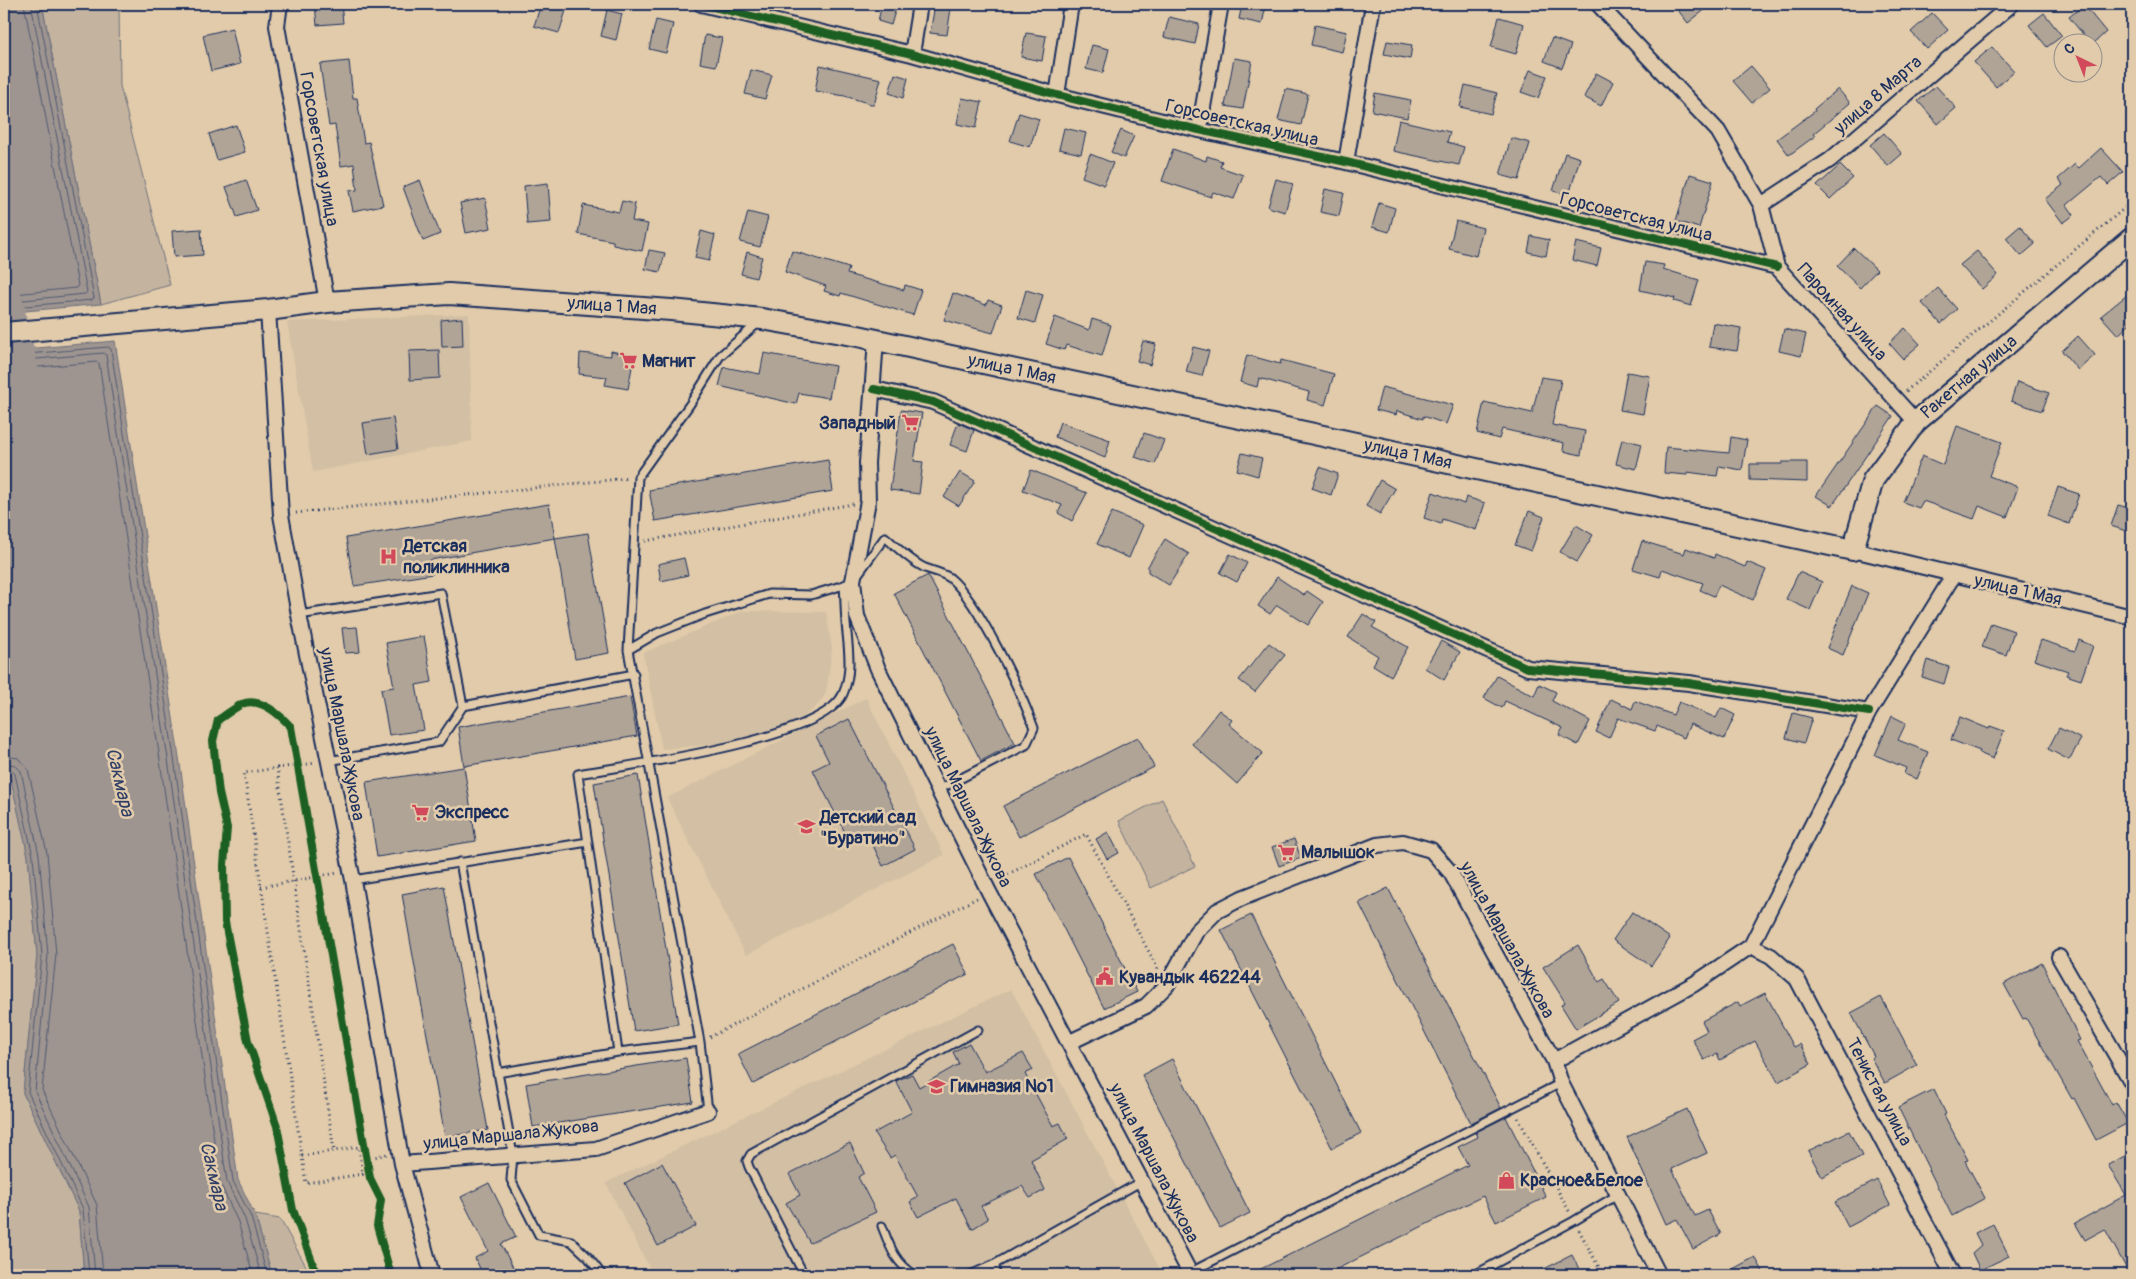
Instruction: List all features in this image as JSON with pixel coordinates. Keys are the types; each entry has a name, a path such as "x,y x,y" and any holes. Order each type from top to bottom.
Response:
{"main road":[{"name":"Ракетная улица","path":"1854,550 1873,480 1916,422 2132,238"},
{"name":"улица 1 Мая","path":"4,333 268,310 327,302 449,294 671,310 762,319 876,340 1854,550"}],"street":[{"name":"Горсоветская улица","path":"280,4 277,26 327,302"},
{"name":"Горсоветская улица","path":"702,4 912,54 1057,95 1199,130 1346,162 1777,267"},
{"path":"761,19 764,4"},
{"path":"912,54 920,4"},
{"path":"1057,95 1071,4"},
{"path":"1199,130 1221,4"},
{"path":"1346,162 1373,4"},
{"name":"Паромная улица","path":"1598,4 1718,131 1761,205 1777,267 1916,422"},
{"name":"улица 8 Марта","path":"1761,205 1830,160 2012,4"},
{"name":"улица Маршала Жукова","path":"268,310 281,515 299,615 352,876 401,1158 432,1275"},
{"name":"улица Маршала Жукова","path":"876,340 874,389 867,463 868,501 849,583 857,616 878,669 987,889 1070,1042 1190,1274"},
{"path":"874,389 933,402 1528,668 1689,683 1869,712"},
{"name":"улица 1 Мая","path":"1854,550 1953,576 2132,617"},
{"path":"1659,1275 1561,1083 1554,1061 1694,984 1751,946 1869,712 1953,576"},
{"name":"улица Маршала Жукова","path":"1070,1042 1146,1006 1167,985 1196,932 1217,911 1242,898 1377,845 1403,842 1431,850 1451,873 1554,1061"},
{"name":"Тенистая улица","path":"1751,946 1771,956 1796,979 1896,1164 1953,1275"},
{"path":"2059,957 2132,1083"},
{"name":"улица Маршала Жукова","path":"401,1158 513,1155 596,1149 708,1111"}],"lane":[{"path":"708,1111 700,1042 634,674 628,650 638,477 690,404 720,356 762,319"},
{"path":"628,650 657,633 705,614 769,594 811,595 849,583 885,538 924,567 949,577 976,611 1026,706 1034,728 1026,745 938,790"},
{"path":"618,1052 578,774 698,754 795,728 820,716 842,696 848,678 850,648 846,623 849,583"},
{"path":"299,615 442,593 463,706 439,742 328,761"},
{"path":"463,706 634,674"},
{"path":"352,876 460,862 588,842"},
{"path":"460,862 513,1155 511,1180 539,1235 571,1241 588,1257 602,1275"},
{"path":"804,1275 749,1167 747,1160 751,1154 978,1030"},
{"path":"497,1073 618,1052 700,1042"},
{"path":"1190,1274 1561,1083"},
{"path":"970,1275 995,1264 1142,1181"},
{"path":"1474,1275 1574,1221 1619,1194"},
{"path":"882,1226 894,1258 915,1275"},
{"path":"995,1264 996,1275"}],"path":[{"path":"1896,399 2132,202"},
{"path":"281,515 638,477"},
{"path":"635,543 868,501"},
{"path":"328,761 244,773 306,1183 363,1174 363,1140"},
{"path":"277,768 334,1151"},
{"path":"700,1042 1086,834 1167,985"},
{"path":"316,868 319,886"},
{"path":"261,887 317,877 352,876"},
{"path":"1512,1108 1603,1275"},
{"path":"302,1156 359,1147 370,1178"},
{"path":"363,1159 401,1158"}],"shaded area":[{"path":"42,4 119,4 120,86 170,285 101,304"},
{"path":"469,314 472,441 313,472 287,322"},
{"path":"743,611 826,612 832,649 826,693 816,707 798,721 766,733 724,743 662,749 643,653"},
{"name":"Детский сад \"Буратино\"","path":"866,698 944,855 746,955 667,798"},
{"path":"4,774 10,775 28,856 37,955 23,1093 79,1211 84,1275 4,1275"},
{"path":"1162,799 1195,866 1151,888 1119,821"},
{"name":"Гимназия №1","path":"1011,989 1163,1275 653,1275 606,1183"},
{"path":"255,1215 280,1219 311,1275 272,1275"}],"water":[{"path":"4,4 42,4 101,304 4,313"},
{"path":"115,341 179,757 238,1180 255,1215 272,1275 84,1275 79,1211 23,1093 37,955 28,856 10,775 4,774 4,351"}],"building":[{"path":"315,4 341,4 343,23 317,25"},
{"path":"541,4 568,4 559,33 534,26"},
{"path":"882,4 897,4 891,25 878,21"},
{"path":"1673,4 1712,4 1688,23"},
{"path":"935,5 951,8 947,35 930,33"},
{"path":"1242,5 1265,10 1262,24 1239,19"},
{"path":"2084,5 2106,32 2104,34 2104,32 2081,32 2069,17"},
{"path":"607,10 622,14 616,40 601,36"},
{"path":"1932,13 1948,30 1927,49 1911,32"},
{"path":"2044,13 2059,32 2054,32 2054,42 2047,47 2029,25"},
{"path":"1169,17 1199,24 1195,44 1164,37"},
{"path":"1499,17 1524,24 1516,54 1491,47"},
{"path":"656,20 673,24 666,53 649,49"},
{"path":"1315,25 1347,32 1342,52 1311,45"},
{"path":"232,28 240,64 211,71 203,35"},
{"path":"1026,33 1046,36 1042,61 1021,57"},
{"path":"705,35 722,38 716,66 700,63"},
{"path":"1552,38 1571,45 1562,68 1544,61"},
{"path":"1387,41 1412,45 1410,59 1384,54"},
{"path":"1092,45 1109,49 1103,73 1086,69"},
{"path":"1992,47 2014,71 1996,87 1974,62"},
{"path":"1234,58 1252,61 1243,109 1225,106"},
{"path":"349,61 353,98 357,98 364,143 369,142 383,205 353,211 349,191 357,190 354,164 341,166 335,125 329,126 320,64"},
{"path":"820,65 881,79 874,105 845,96 815,91"},
{"path":"1751,66 1770,88 1752,103 1733,81"},
{"path":"751,70 772,75 765,99 745,94"},
{"path":"1530,70 1547,76 1538,98 1521,92"},
{"path":"1596,73 1613,82 1601,106 1584,97"},
{"path":"895,74 908,78 903,98 889,93"},
{"path":"1465,85 1497,93 1491,114 1460,107"},
{"path":"1936,86 1956,108 1938,124 1918,101"},
{"path":"1286,89 1308,94 1301,125 1278,120"},
{"path":"1838,89 1850,103 1813,134 1815,136 1789,155 1777,139 1815,111 1814,109"},
{"path":"1375,93 1411,100 1407,118 1372,111"},
{"path":"962,98 982,102 976,128 957,124"},
{"path":"1019,113 1039,119 1030,147 1010,141"},
{"path":"1399,120 1450,132 1447,142 1464,147 1459,165 1393,151"},
{"path":"236,125 245,152 217,160 209,134"},
{"path":"1064,128 1086,133 1081,154 1059,149"},
{"path":"1121,130 1134,136 1124,158 1111,152"},
{"path":"1884,133 1902,154 1888,166 1870,145"},
{"path":"1511,138 1530,143 1519,180 1500,175"},
{"path":"2101,148 2123,172 2108,185 2101,177 2067,205 2074,215 2063,223 2045,199 2063,185 2058,179 2075,164 2079,168"},
{"path":"1173,149 1206,161 1207,156 1222,161 1220,167 1243,175 1234,199 1213,192 1211,197 1162,181"},
{"path":"1565,153 1580,158 1569,195 1553,191"},
{"path":"1090,154 1113,163 1104,185 1082,177"},
{"path":"1840,165 1853,178 1830,199 1817,186"},
{"path":"1690,174 1713,181 1699,228 1676,221"},
{"path":"1276,179 1293,184 1285,212 1268,207"},
{"path":"246,180 257,210 237,217 226,187"},
{"path":"420,180 440,234 423,241 403,187"},
{"path":"548,183 551,222 527,224 524,186"},
{"path":"1325,189 1344,193 1339,216 1320,212"},
{"path":"485,198 491,228 466,233 460,203"},
{"path":"622,201 635,204 632,221 648,224 642,251 613,245 613,241 578,234 583,205 619,212"},
{"path":"1379,203 1395,208 1389,232 1372,227"},
{"path":"748,212 768,217 760,247 740,242"},
{"path":"1456,221 1483,228 1476,256 1449,249"},
{"path":"2020,226 2035,244 2021,256 2006,238"},
{"path":"201,229 203,255 174,257 172,231"},
{"path":"701,231 715,235 709,261 695,258"},
{"path":"1531,236 1549,240 1546,256 1528,252"},
{"path":"1576,242 1601,248 1597,266 1572,260"},
{"path":"1854,248 1877,270 1860,288 1837,266"},
{"path":"649,250 665,253 660,272 645,269"},
{"path":"792,251 849,268 847,274 904,290 905,285 921,290 913,315 841,293 840,296 824,291 826,286 785,272"},
{"path":"1977,251 1998,275 1982,289 1960,265"},
{"path":"747,252 762,257 756,278 741,274"},
{"path":"1645,262 1664,265 1663,269 1699,280 1691,306 1674,301 1675,298 1640,290"},
{"path":"1938,288 1957,309 1941,324 1922,303"},
{"path":"1026,290 1043,295 1035,323 1018,318"},
{"path":"2132,291 2132,322 2118,335 2101,316"},
{"path":"953,293 986,305 988,300 1002,305 993,333 944,320"},
{"path":"1055,317 1089,330 1092,319 1111,325 1102,356 1066,345 1064,350 1046,344"},
{"path":"462,318 463,346 442,347 441,320"},
{"path":"1713,323 1741,328 1737,351 1709,347"},
{"path":"1905,328 1920,344 1903,359 1889,343"},
{"path":"1784,329 1806,334 1801,356 1779,351"},
{"path":"2078,336 2095,355 2078,370 2062,351"},
{"path":"1143,341 1156,344 1150,365 1137,361"},
{"path":"1193,347 1209,351 1202,376 1186,372"},
{"path":"439,350 440,378 410,380 409,351"},
{"path":"611,351 634,356 628,389 605,385 607,377 579,374 580,353 611,356"},
{"path":"764,353 835,366 829,398 799,393 796,404 719,386 724,367 760,374"},
{"path":"1247,355 1280,364 1281,360 1334,374 1325,405 1307,400 1309,392 1259,378 1257,387 1240,382"},
{"path":"1627,372 1650,376 1643,414 1620,410"},
{"path":"1541,377 1561,380 1552,425 1585,431 1581,455 1563,451 1564,443 1502,429 1499,439 1477,433 1484,402 1532,413"},
{"path":"2017,382 2049,393 2042,411 2011,401"},
{"path":"1382,387 1453,405 1446,424 1423,416 1423,419 1397,411 1396,415 1376,410"},
{"path":"1878,406 1893,416 1832,506 1816,496"},
{"path":"901,410 922,413 914,461 923,462 919,494 890,490"},
{"path":"393,418 398,449 368,454 363,423"},
{"path":"1060,422 1110,440 1105,458 1055,437"},
{"path":"958,423 974,430 967,451 950,445"},
{"path":"1957,426 2002,442 1989,476 2018,487 2007,517 1979,506 1974,519 1923,501 1919,508 1903,502 1922,456 1943,465"},
{"path":"1144,433 1164,440 1155,464 1135,457"},
{"path":"1731,437 1747,440 1742,470 1719,466 1717,476 1687,472 1687,475 1664,473 1666,447 1729,453"},
{"path":"1622,439 1642,444 1636,469 1616,464"},
{"path":"1242,453 1262,458 1258,476 1237,470"},
{"path":"828,460 833,491 655,521 649,490"},
{"path":"1782,462 1807,462 1807,482 1750,480 1750,464 1782,464"},
{"path":"1320,467 1338,474 1331,495 1312,488"},
{"path":"1031,470 1087,493 1072,521 1058,513 1062,505 1023,490"},
{"path":"960,472 975,481 959,506 944,497"},
{"path":"1380,480 1395,489 1380,514 1366,506"},
{"path":"2058,487 2079,494 2069,524 2048,516"},
{"path":"1433,492 1464,504 1466,497 1485,503 1476,530 1442,519 1441,524 1424,518"},
{"path":"549,504 555,538 430,560 433,574 354,586 346,538"},
{"path":"2118,505 2132,509 2132,533 2111,526"},
{"path":"1529,511 1544,517 1531,551 1515,545"},
{"path":"1112,512 1143,525 1129,558 1097,544"},
{"path":"1576,525 1593,535 1577,562 1560,552"},
{"path":"588,533 609,653 575,659 555,538"},
{"path":"1165,539 1189,554 1169,585 1148,572 1148,566"},
{"path":"1642,541 1684,554 1686,548 1714,558 1715,554 1745,567 1747,562 1766,570 1753,600 1719,585 1714,596 1700,590 1703,583 1662,569 1660,577 1633,569"},
{"path":"1230,554 1247,563 1237,582 1220,573"},
{"path":"684,558 688,575 661,581 658,564"},
{"path":"1799,572 1822,582 1810,610 1786,599"},
{"path":"928,575 1015,743 981,761 894,593"},
{"path":"1277,577 1304,595 1307,591 1323,602 1308,625 1277,605 1270,614 1258,606"},
{"path":"1852,586 1868,593 1843,655 1827,648"},
{"path":"1363,614 1376,622 1372,627 1408,647 1391,676 1373,665 1378,656 1348,637"},
{"path":"1991,623 2014,631 2006,655 1982,647"},
{"path":"357,627 360,652 345,653 342,628"},
{"path":"424,636 432,682 416,685 424,730 389,735 381,689 394,687 386,643"},
{"path":"2041,640 2075,651 2079,640 2093,646 2081,680 2066,675 2068,671 2034,660"},
{"path":"1441,641 1460,652 1444,680 1425,668"},
{"path":"1269,643 1285,655 1255,692 1239,680"},
{"path":"1927,660 1949,667 1944,684 1922,677"},
{"path":"1497,676 1534,696 1539,684 1556,692 1552,701 1590,721 1578,745 1559,735 1563,728 1505,701 1502,708 1484,698"},
{"path":"630,697 637,736 464,766 458,727"},
{"path":"1611,699 1632,709 1635,701 1673,715 1679,702 1716,718 1721,708 1735,715 1724,739 1690,724 1684,738 1657,726 1655,731 1618,718 1609,738 1596,732"},
{"path":"1219,710 1232,720 1229,724 1263,753 1237,784 1192,744"},
{"path":"1793,713 1812,718 1804,743 1786,738"},
{"path":"1892,716 1906,723 1898,740 1928,752 1917,779 1904,774 1906,768 1875,755"},
{"path":"1960,717 1989,729 1990,726 2004,731 1993,759 1979,753 1980,751 1951,740"},
{"path":"849,719 915,849 883,866 868,835 851,844 813,770 829,762 816,736"},
{"path":"2059,728 2081,739 2069,760 2048,749"},
{"path":"1138,737 1154,767 1019,837 1003,806"},
{"name":"Экспресс","path":"464,767 476,841 377,857 366,782"},
{"path":"638,775 678,1024 634,1031 594,783"},
{"path":"1108,832 1119,853 1107,859 1096,839"},
{"name":"Малышок","path":"1294,839 1301,858 1279,866 1272,847"},
{"path":"1068,857 1137,992 1104,1008 1036,874"},
{"path":"444,886 488,1130 445,1137 402,894"},
{"path":"1388,888 1501,1108 1471,1123 1359,903"},
{"path":"1632,912 1670,938 1651,966 1613,940"},
{"path":"1251,915 1361,1133 1332,1148 1221,930"},
{"path":"953,944 968,974 753,1084 738,1054"},
{"path":"1578,945 1599,982 1604,979 1619,1003 1576,1029 1561,1005 1565,1002 1543,967"},
{"path":"2042,963 2080,1040 2077,1041 2112,1105 2116,1102 2128,1123 2096,1140 2074,1098 2072,1099 2026,1018 2023,1019 2004,984"},
{"path":"1765,993 1794,1047 1800,1044 1811,1064 1778,1082 1755,1041 1720,1060 1717,1054 1704,1060 1692,1039 1707,1031 1702,1021 1738,1002 1740,1006"},
{"path":"1881,997 1917,1065 1885,1083 1871,1058 1874,1056 1851,1013"},
{"path":"969,1043 985,1072 1023,1053 1033,1070 1025,1074 1053,1126 1060,1123 1068,1139 1031,1160 1045,1190 1030,1198 1022,1186 981,1206 988,1219 972,1229 956,1198 918,1217 910,1202 918,1197 895,1155 890,1158 874,1133 912,1112 896,1081 912,1074 919,1087 959,1064 953,1052"},
{"path":"686,1058 693,1102 533,1127 526,1084"},
{"path":"1172,1059 1250,1213 1220,1228 1142,1075"},
{"path":"1934,1089 1946,1114 1944,1115 1968,1160 1965,1161 1985,1198 1952,1216 1898,1107"},
{"path":"1687,1109 1707,1153 1672,1169 1695,1216 1708,1210 1721,1234 1693,1249 1677,1219 1666,1224 1627,1137"},
{"path":"1506,1117 1546,1197 1496,1222 1483,1196 1325,1275 1249,1275 1468,1165 1458,1147 1478,1137 1476,1132"},
{"path":"1849,1131 1862,1156 1822,1177 1808,1151"},
{"path":"850,1143 864,1173 858,1177 876,1212 810,1243 786,1203 800,1195 789,1174"},
{"path":"2132,1152 2132,1275 2130,1275 2105,1229 2085,1240 2075,1223 2126,1195 2108,1165"},
{"path":"662,1163 696,1226 658,1246 625,1183"},
{"path":"1877,1180 1890,1205 1848,1227 1835,1202"},
{"path":"489,1183 516,1237 501,1244 517,1275 483,1275 475,1258 488,1251 461,1197"},
{"path":"1993,1224 2009,1256 1980,1270 1972,1253 1981,1245 1975,1233"},
{"path":"1572,1255 1582,1275 1532,1275"},
{"path":"1755,1257 1765,1275 1722,1275"}],"waterway":[{"name":"Сакмара","path":"4,289 28,392"}],"cycle path":[{"path":"701,4 912,54 1057,95 1199,130 1346,162 1777,267"},
{"path":"874,389 933,402 1528,668 1689,683 1869,712"},
{"path":"317,1275 293,1210 277,1126 248,1041 225,922 224,865 227,828 219,793 213,741 218,720 242,704 249,702 269,708 291,727 370,1178 381,1200 377,1226 391,1275"}],"place":[{"name":"Магнит","path":"628,361"},
{"name":"Западный","path":"910,423"},
{"name":"Детская поликлинника","path":"389,556"},
{"name":"Экспресс","path":"421,812"},
{"name":"Детский сад \"Буратино\"","path":"806,827"},
{"name":"Малышок","path":"1287,852"},
{"name":"Кувандык 462244","path":"1105,977"},
{"name":"Гимназия №1","path":"936,1086"},
{"name":"Красное&Белое","path":"1506,1180"}]}
